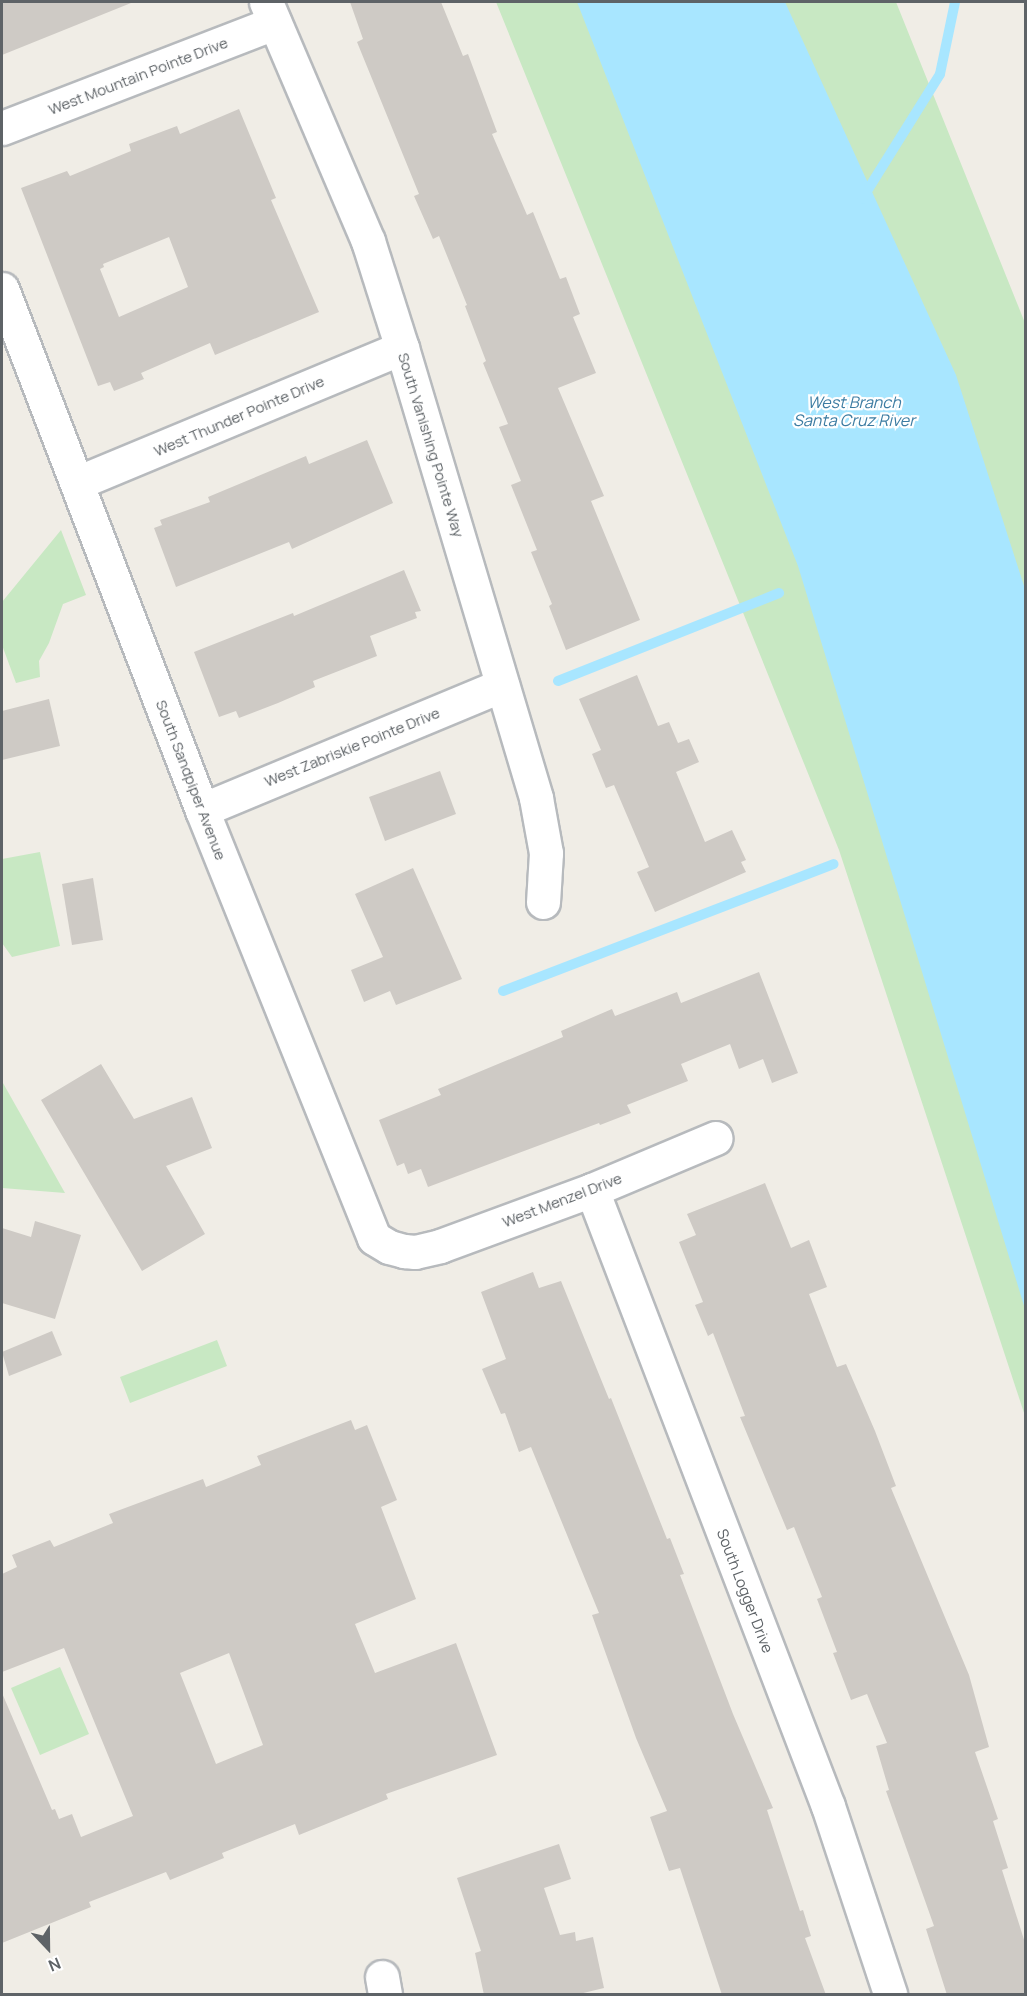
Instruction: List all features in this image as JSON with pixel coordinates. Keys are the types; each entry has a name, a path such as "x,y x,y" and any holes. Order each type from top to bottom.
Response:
{"street":[{"name":"West Mountain Pointe Drive","path":"2,128 270,12"},
{"name":"South Vanishing Pointe Way","path":"270,12 368,241 402,348 536,798 546,853 543,902"},
{"name":"South Sandpiper Avenue","path":"2,290 202,810 367,1223 374,1238 388,1247 404,1251"},
{"name":"West Thunder Pointe Drive","path":"77,483 402,348"},
{"name":"West Zabriskie Pointe Drive","path":"202,810 502,685"},
{"name":"West Menzel Drive","path":"404,1251 415,1252 440,1246 592,1190 716,1137"},
{"name":"South Logger Drive","path":"592,1190 828,1806 890,1995"}],"green space":[{"name":"West Branch Santa Cruz River","path":"496,2 896,2 1025,323 1025,1416 839,850"},
{"path":"61,530 86,595 63,604 49,643 39,661 40,677 16,683 2,645 2,602"},
{"path":"40,852 60,946 12,957 2,943 2,859"},
{"path":"3,1083 65,1193 2,1188"},
{"path":"217,1340 227,1366 130,1403 120,1377"},
{"path":"60,1667 89,1734 40,1755 11,1688"}],"water":[{"name":"West Branch Santa Cruz River","path":"577,2 785,2 956,375 1025,589 1025,1309 798,566"}],"building":[{"path":"2,2 131,2 131,3 2,55"},
{"path":"350,2 441,2 463,56 468,54 497,132 492,134 527,215 533,212 560,279 566,277 580,314 573,317 596,373 558,388 604,496 591,501 640,620 566,650 549,606 552,604 531,552 537,550 511,485 521,481 499,427 508,424 483,363 486,361 465,306 467,305 439,236 433,239 414,196 419,194 357,42 363,39"},
{"path":"239,109 276,198 271,200 319,312 215,355 210,343 141,373 144,379 114,391 110,382 98,386 21,188 67,171 70,176 131,151 129,144 177,126 180,134","holes":["169,237 188,287 119,317 100,269 104,267 103,264"]},
{"path":"367,440 393,503 292,549 289,542 176,587 154,528 162,525 160,520 210,502 208,497 306,456 309,464"},
{"path":"404,570 421,611 415,612 417,618 370,636 377,656 313,681 315,687 278,703 239,718 236,711 219,717 194,652 293,613 294,616"},
{"path":"637,675 658,726 669,722 678,743 689,739 699,762 676,772 705,842 732,830 746,860 741,862 746,872 655,912 637,872 649,867 614,785 606,788 592,754 601,750 579,699"},
{"path":"49,699 60,746 2,760 2,711"},
{"path":"440,771 456,814 385,841 369,797"},
{"path":"413,868 462,979 396,1005 390,991 364,1002 351,970 383,957 355,894"},
{"path":"93,878 103,940 72,945 62,884"},
{"path":"759,972 798,1073 772,1083 763,1059 739,1069 730,1044 681,1064 688,1081 627,1105 631,1113 600,1125 599,1123 428,1187 421,1169 408,1174 404,1163 397,1166 379,1120 441,1095 438,1089 563,1037 561,1031 612,1009 615,1016 677,992 681,1003"},
{"path":"101,1064 134,1119 192,1097 212,1148 166,1166 205,1234 142,1271 41,1100"},
{"path":"765,1183 791,1248 809,1240 827,1287 809,1294 837,1367 846,1364 875,1431 896,1486 891,1488 969,1675 989,1747 975,1752 998,1819 993,1821 1008,1868 1002,1870 1026,1946 1026,1995 947,1995 926,1929 934,1926 886,1791 889,1790 876,1746 887,1743 867,1694 851,1700 833,1653 837,1652 817,1599 822,1597 794,1527 787,1530 740,1417 745,1416 713,1333 708,1336 695,1305 703,1302 679,1242 696,1235 687,1214"},
{"path":"35,1221 81,1235 55,1319 2,1303 2,1228 31,1237"},
{"path":"533,1272 539,1288 561,1281 667,1539 670,1538 684,1574 680,1575 733,1714 773,1808 767,1810 800,1911 803,1910 811,1936 805,1938 826,1995 722,1995 680,1868 669,1871 650,1817 667,1811 636,1738 592,1615 599,1613 531,1447 519,1452 505,1413 501,1414 482,1369 506,1359 481,1292"},
{"path":"52,1331 62,1355 9,1376 2,1352"},
{"path":"351,1420 355,1430 367,1425 397,1500 381,1507 416,1599 355,1624 375,1673 456,1643 497,1755 386,1794 388,1799 299,1835 295,1824 222,1853 224,1858 170,1880 166,1872 89,1902 91,1907 2,1943 2,1693 52,1810 55,1809 59,1819 72,1814 81,1837 133,1816 64,1648 2,1672 2,1574 17,1567 12,1555 50,1540 54,1547 113,1523 109,1514 203,1479 206,1487 261,1465 257,1456","holes":["229,1653 263,1745 216,1764 180,1673"]},
{"path":"559,1844 571,1879 544,1888 560,1935 575,1932 576,1941 593,1937 604,1988 575,1995 484,1995 475,1953 481,1951 457,1878"}],"waterway":[{"path":"862,199 940,74 955,2"},
{"path":"558,681 779,593"},
{"path":"503,991 833,864"}]}
